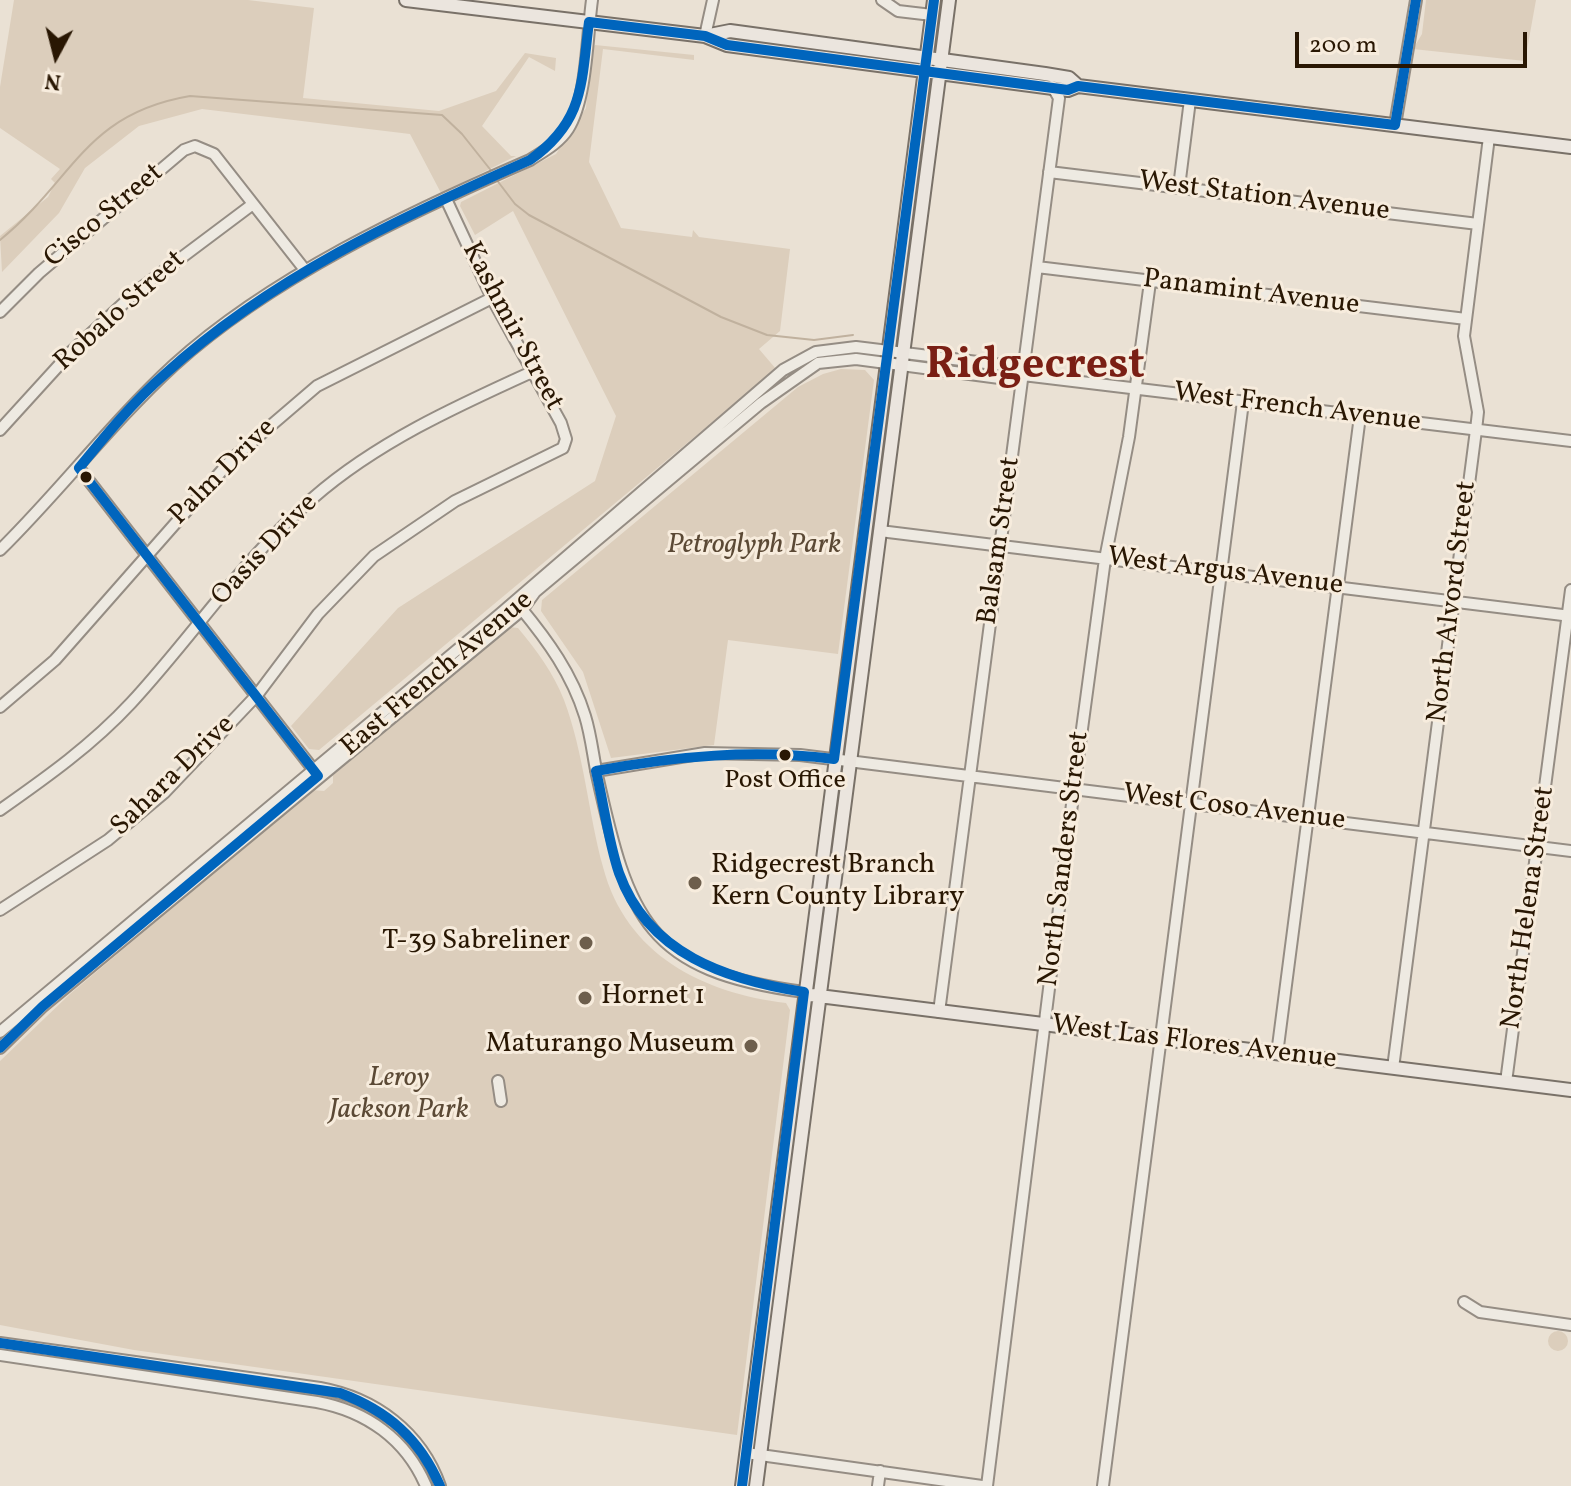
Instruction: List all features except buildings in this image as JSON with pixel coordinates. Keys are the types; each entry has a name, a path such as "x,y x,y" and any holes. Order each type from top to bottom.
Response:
{"main road":[{"path":"406,0 474,4 705,36 727,45 938,74 1068,90 1078,86 1571,147"},
{"path":"756,1486 753,1454 782,1175 934,0"},
{"path":"742,1486 753,1454 787,1242 949,0"},
{"path":"705,36 730,31 940,58 1069,78 1078,86"},
{"path":"903,225 909,234 904,274 910,287"},
{"path":"875,454 879,466 873,525 880,531"},
{"name":"West Las Flores Avenue","path":"804,992 817,997 1571,1090"},
{"path":"782,1175 786,1195 780,1236 787,1242"}],"street":[{"path":"0,550 177,362 305,270 530,160 567,131 580,91 592,0"},
{"path":"705,36 713,0"},
{"path":"882,0 898,11 932,15"},
{"path":"1395,125 1416,0"},
{"path":"1045,74 1054,88"},
{"name":"Balsam Street","path":"939,1012 1059,98 1054,88"},
{"path":"1179,187 1190,100"},
{"name":"North Alvord Street","path":"1393,1068 1478,412 1466,356 1466,319 1489,137"},
{"name":"Cisco Street","path":"0,312 61,254 184,150 203,147 217,158 253,204"},
{"name":"West Station Avenue","path":"1049,172 1478,224"},
{"name":"Kashmir Street","path":"446,199 492,298 534,371 563,431 565,443 556,453"},
{"path":"253,204 305,270"},
{"name":"Robalo Street","path":"0,430 71,352 137,291 253,204"},
{"name":"Panamint Avenue","path":"1037,267 1466,319"},
{"name":"North Sanders Street","path":"985,1486 1105,559 1121,485 1150,282"},
{"name":"Palm Drive","path":"0,707 55,660 146,552 233,458 317,386 492,298"},
{"name":"East French Avenue","path":"0,1048 43,1006 306,788 316,773 514,599 783,370 816,352 833,348 902,359"},
{"name":"East French Avenue","path":"0,1032 316,773 522,610 535,592 761,403 806,371 835,359 887,357"},
{"name":"West French Avenue","path":"902,359 1007,379 1023,375 1571,441"},
{"name":"Oasis Drive","path":"0,810 97,737 202,623 256,555 326,486 377,450 534,371"},
{"path":"1103,1486 1243,402"},
{"path":"1277,1054 1360,416"},
{"name":"Sahara Drive","path":"0,910 120,830 201,757 257,695 318,614 374,556 455,501 556,453"},
{"path":"79,468 316,773"},
{"name":"West Argus Avenue","path":"880,531 1569,616"},
{"name":"North Helena Street","path":"1506,1082 1571,590"},
{"path":"514,599 549,642 573,684 585,718 619,871 632,899 652,928 679,953 724,977 804,992"},
{"name":"West Coso Avenue","path":"596,771 715,752 834,759 1571,851"},
{"path":"498,1081 501,1101"},
{"path":"1464,1302 1480,1312 1571,1325"},
{"path":"0,1343 320,1388 353,1396 375,1406 404,1429 426,1456 440,1486"},
{"path":"0,1355 317,1402 348,1410 392,1437 414,1463 426,1486"},
{"path":"753,1454 985,1486"},
{"path":"878,1486 880,1471"}],"green space":[{"path":"14,0 248,0 314,8 303,98 439,111 496,91 525,53 556,58 555,71 529,57 482,126 511,156 516,156 441,193 410,134 202,109 139,126 85,168 59,213 2,272 0,236 48,197 55,183 51,179 60,169 0,128 0,87"},
{"path":"1426,0 1536,0 1525,61 1413,49 1422,34"},
{"path":"595,45 694,55 694,60 603,49 589,162 621,228 692,237 693,230 699,237 790,249 780,331 759,349 776,369 319,750 309,749 291,726 398,608 595,481 616,416 513,211 475,235 460,206 461,202 556,154 586,108 591,51"},
{"name":"Petroglyph Park","path":"841,369 865,370 874,380 838,654 728,640 714,745 611,758 583,672 541,611 542,600 798,387"},
{"name":"Leroy Jackson Park","path":"509,627 518,628 532,645 560,690 571,720 603,867 614,898 630,924 649,946 698,979 755,998 786,1003 790,1010 737,1435 134,1350 0,1325 0,1061 70,994 312,790 324,791 333,783 333,775"},
{"path":"1558,1331 1565,1334 1568,1341 1565,1348 1558,1351 1551,1348 1548,1341 1551,1334"}],"waterway":[{"path":"0,240 103,134 126,118 154,105 190,96 442,115 462,134 493,173"},
{"path":"496,179 515,204 529,215 721,317 767,335 814,340 853,335"}],"transit line":[{"path":"742,1486 804,992 747,980 719,970 670,943 649,924 632,901 619,873 596,771 656,761 744,754 834,759 934,0"},
{"path":"0,1048 43,1006 318,776 79,468 153,385 248,308 338,252 530,160 548,145 561,131 577,99 589,22 705,36 727,45 1068,90 1078,86 1395,125 1416,0"},
{"path":"0,1343 340,1393 373,1409 400,1429 423,1454 440,1486"}],"place":[{"name":"Post Office","path":"785,755"},
{"name":"Ridgecrest Branch Kern County Library","path":"695,883"},
{"name":"T-39 Sabreliner","path":"586,943"},
{"name":"Hornet 1","path":"585,998"},
{"name":"Maturango Museum","path":"751,1046"}],"district":[{"name":"Ridgecrest","path":"1035,369"}]}
